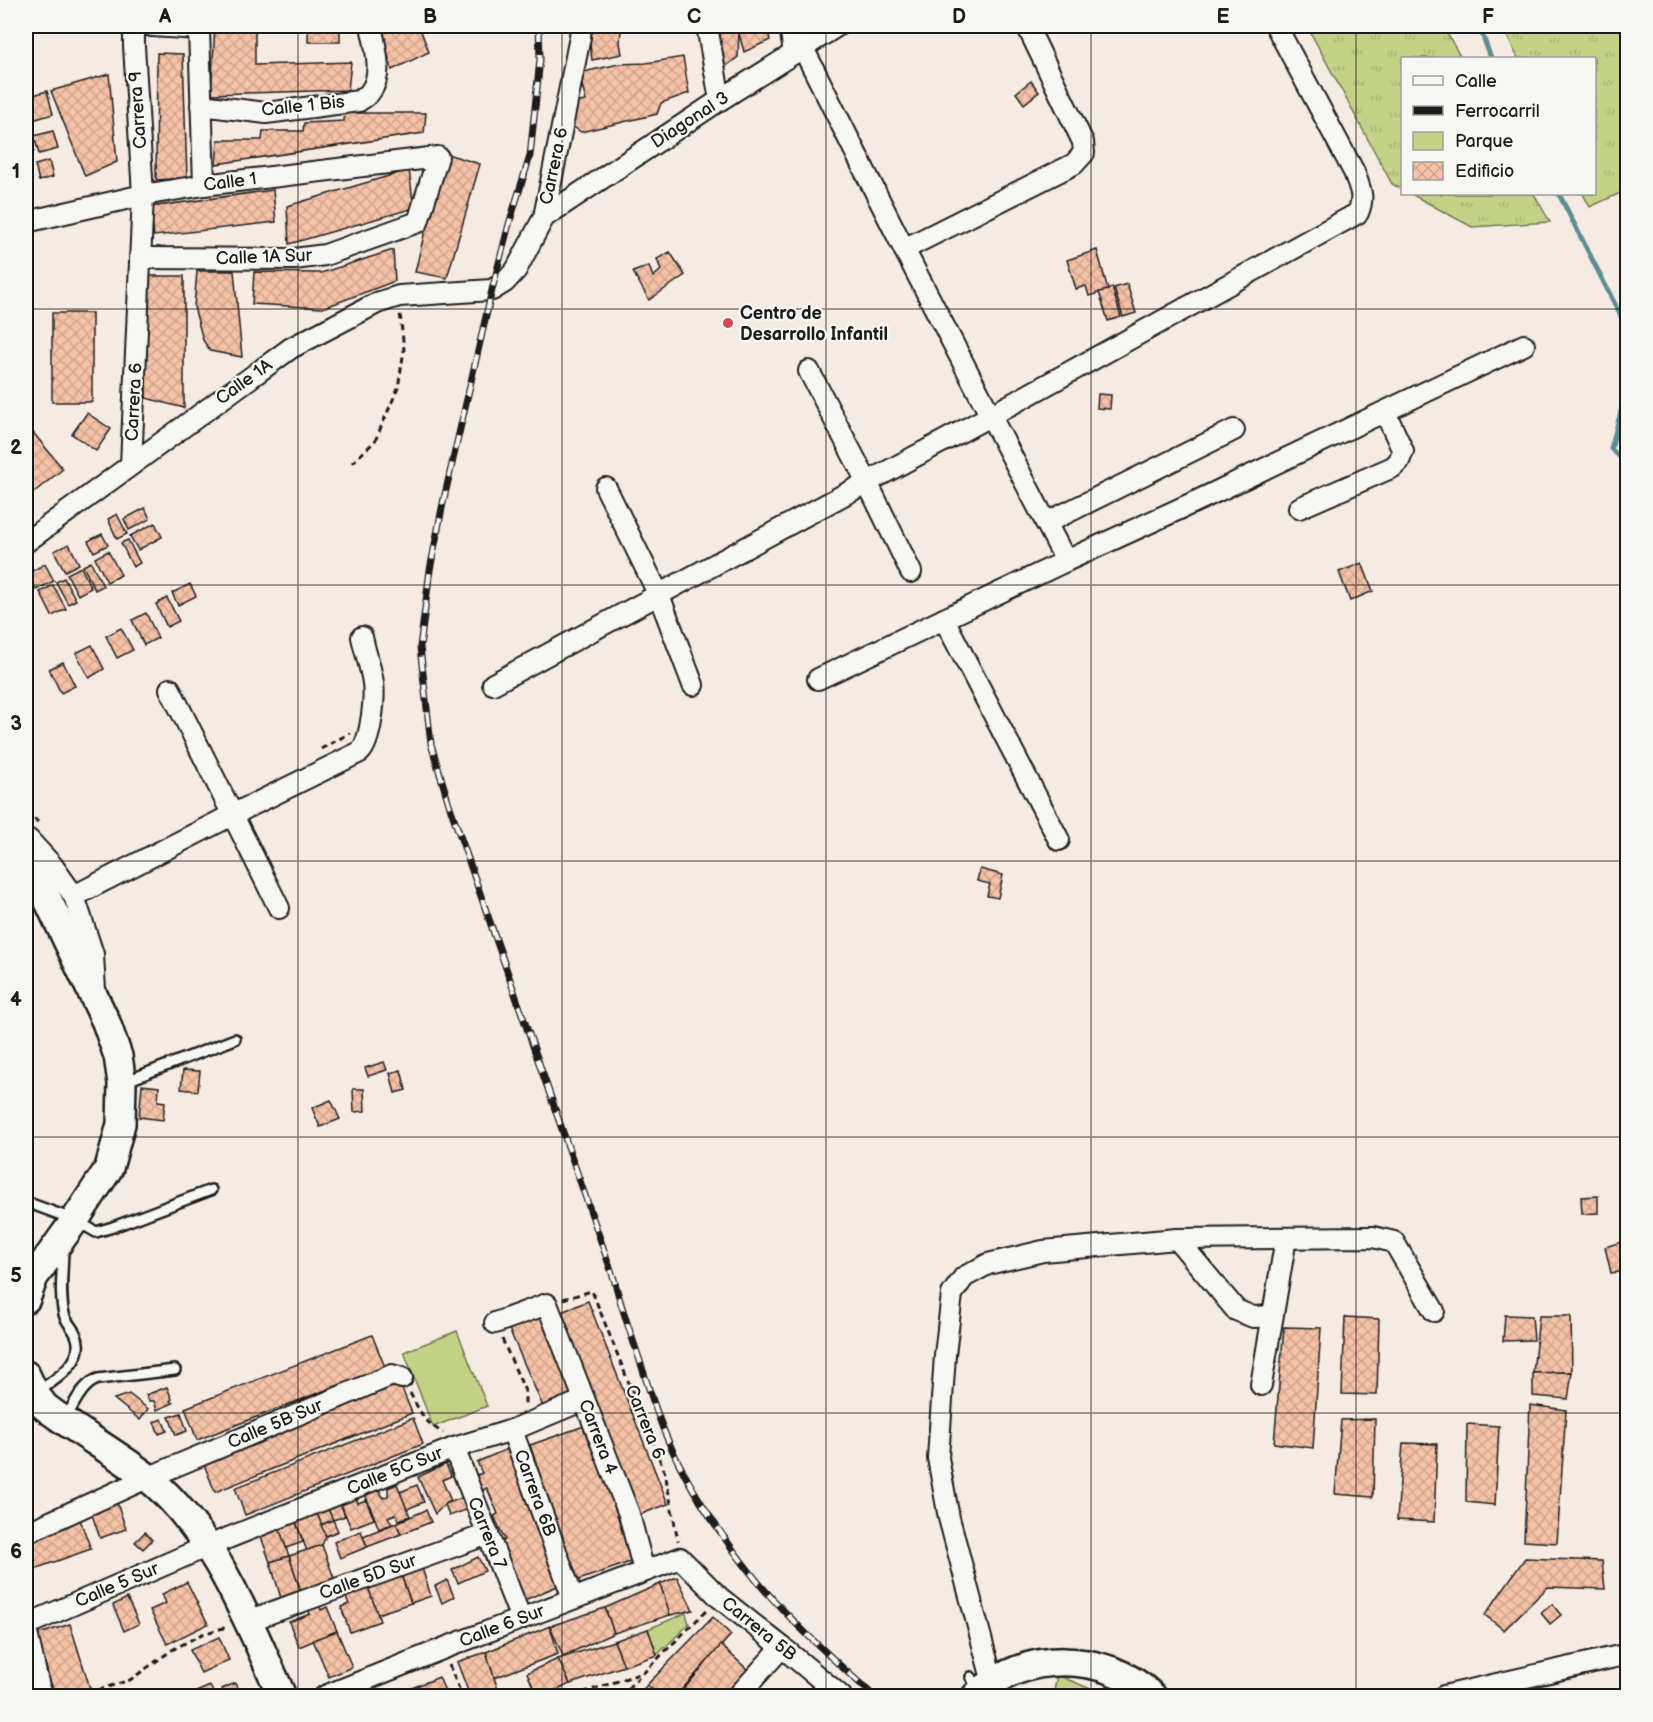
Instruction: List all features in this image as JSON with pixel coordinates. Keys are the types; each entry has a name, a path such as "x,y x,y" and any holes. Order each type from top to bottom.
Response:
{"main road":[{"path":"26,854 106,1022 118,1056 122,1083 121,1124 109,1168 70,1228 34,1277 26,1299"},
{"path":"30,1384 45,1407 147,1478 179,1507 208,1546 248,1621 282,1696"},
{"path":"980,1687 1021,1669 1060,1661 1093,1664 1125,1676 1152,1696"}],"street":[{"name":"Carrera 9","path":"134,26 143,195"},
{"path":"152,26 199,29 204,185"},
{"name":"Calle 1 Bis","path":"201,105 266,113 358,101 370,93 376,80 378,64 371,26"},
{"name":"Carrera 6","path":"492,290 505,282 516,270 543,217 581,26"},
{"path":"707,26 720,100"},
{"path":"790,26 799,50 1066,561"},
{"name":"Diagonal 3","path":"543,217 837,26"},
{"path":"904,249 1074,164 1083,153 1083,142 1029,30 1030,26"},
{"path":"493,684 990,416 1358,213 1363,195 1354,172 1276,26"},
{"name":"Calle 1","path":"26,222 143,195 204,185 438,157 418,222"},
{"name":"Carrera 6","path":"131,465 143,195"},
{"name":"Calle 1A Sur","path":"140,258 294,259 325,255 418,222"},
{"name":"Calle 1A","path":"26,542 291,348 377,303 399,296 492,290"},
{"path":"818,679 1524,345"},
{"path":"809,371 911,572"},
{"path":"1299,508 1393,467 1399,461 1403,451 1385,412"},
{"path":"1046,523 1234,430"},
{"path":"606,488 659,595 693,685"},
{"path":"944,619 1059,840"},
{"path":"74,896 360,752 365,747 370,729 373,685 362,637"},
{"path":"170,689 279,908"},
{"path":"26,838 52,865 74,896 93,954 95,998"},
{"path":"980,1687 938,1458 952,1294 964,1277 988,1264 1043,1251 1177,1239 1372,1237 1394,1242 1434,1311"},
{"path":"1260,1385 1286,1238"},
{"path":"1177,1239 1236,1310 1253,1317 1272,1316"},
{"path":"495,1323 547,1304"},
{"name":"Carrera 4","path":"547,1304 629,1514 644,1571"},
{"name":"Calle 5B Sur","path":"26,1533 147,1478 392,1375 402,1378"},
{"name":"Calle 5C Sur","path":"208,1546 454,1448 512,1430 584,1400"},
{"name":"Carrera 6B","path":"512,1430 573,1598"},
{"name":"Carrera 7","path":"454,1448 521,1619"},
{"name":"Calle 5D Sur","path":"248,1621 488,1533"},
{"name":"Calle 5 Sur","path":"26,1627 208,1546"},
{"name":"Calle 6 Sur","path":"325,1696 680,1558"},
{"name":"Carrera 5B","path":"680,1558 720,1598 840,1696"},
{"path":"26,1627 41,1696"},
{"path":"738,1696 782,1647"},
{"path":"1444,1696 1628,1654"}],"lane":[{"path":"122,1083 235,1040"},
{"path":"26,1202 70,1228 96,1232 211,1190"},
{"path":"30,1384 60,1376 77,1356 79,1347 65,1316 62,1294 70,1228"},
{"path":"63,1421 91,1381 175,1370"}],"path":[{"path":"352,463 375,441 398,388 404,351 399,296"},
{"path":"312,753 370,723"},
{"path":"26,812 42,826"},
{"name":"Carrera 6","path":"547,1304 592,1291 665,1473 675,1519 680,1558"},
{"name":"Carrera 6B","path":"495,1323 525,1391 525,1407 512,1430"},
{"path":"402,1378 423,1418 449,1438 454,1448"},
{"path":"620,1696 720,1598"},
{"path":"78,1696 130,1680 172,1650 202,1634 248,1621"},
{"path":"442,1649 462,1696"},
{"path":"573,1696 645,1672"}],"green space":[{"path":"1307,26 1443,26 1460,57 1401,57 1401,188 1392,184"},
{"path":"1502,26 1627,26 1627,190 1590,207 1584,195 1596,195 1596,57 1518,57"},
{"path":"1413,195 1535,195 1550,222 1472,227"},
{"path":"457,1331 487,1406 433,1427 404,1352"},
{"path":"686,1613 689,1624 657,1655 648,1629"},
{"path":"1057,1675 1108,1696 1053,1696"}],"building":[{"path":"215,26 255,26 255,65 351,62 348,90 211,94"},
{"path":"308,26 340,26 340,42 308,42"},
{"path":"380,26 419,26 429,52 392,70"},
{"path":"584,26 637,26 621,29 622,54 592,60 589,36 594,31"},
{"path":"702,26 737,26 739,31 702,35"},
{"path":"737,26 767,26 770,40 744,52"},
{"path":"739,31 738,57 709,79 702,35"},
{"path":"157,53 183,54 187,178 156,180"},
{"path":"683,57 689,93 661,103 657,114 581,132 569,124 573,103 586,101 579,73 619,64 646,63"},
{"path":"109,74 117,162 85,176 51,91"},
{"path":"1031,81 1039,92 1024,104 1016,93"},
{"path":"47,91 53,114 26,122 26,97"},
{"path":"345,113 426,113 424,133 216,164 218,140 262,140 263,131 303,131 304,123 344,121"},
{"path":"53,131 58,149 39,154 34,136"},
{"path":"29,133 34,151 26,153 26,134"},
{"path":"444,153 480,164 447,278 415,272"},
{"path":"49,161 53,177 39,181 35,165"},
{"path":"26,165 32,181 26,183"},
{"path":"409,170 414,208 289,244 287,206"},
{"path":"273,190 276,222 154,236 150,207"},
{"path":"393,250 395,281 323,308 252,304 254,272 321,273"},
{"path":"1097,250 1108,290 1089,296 1086,286 1076,289 1067,260"},
{"path":"670,252 685,275 649,300 633,272 649,266 653,277 661,270 657,259"},
{"path":"197,271 234,271 242,357 210,351 203,340 194,307"},
{"path":"147,276 184,276 184,408 146,398"},
{"path":"1127,284 1136,313 1123,317 1114,288"},
{"path":"1112,287 1121,317 1108,321 1099,292"},
{"path":"52,313 92,313 92,402 52,402"},
{"path":"1098,394 1111,395 1110,409 1097,408"},
{"path":"87,413 111,429 96,451 72,434"},
{"path":"26,424 63,469 28,497 26,494"},
{"path":"145,508 150,519 129,530 124,519"},
{"path":"117,514 127,534 117,539 108,519"},
{"path":"155,523 162,537 138,550 130,536"},
{"path":"102,534 108,545 94,552 88,541"},
{"path":"128,540 140,563 133,567 121,543"},
{"path":"69,544 79,564 65,571 54,551"},
{"path":"108,551 121,575 107,582 95,558"},
{"path":"91,562 103,586 95,590 83,566"},
{"path":"1362,563 1373,591 1350,601 1339,572"},
{"path":"45,564 54,581 36,590 28,573"},
{"path":"81,567 91,588 78,595 67,574"},
{"path":"64,578 76,600 68,604 56,582"},
{"path":"190,584 196,596 178,605 172,593"},
{"path":"53,585 66,609 52,616 40,592"},
{"path":"167,598 179,621 167,627 156,604"},
{"path":"146,613 158,638 144,645 132,620"},
{"path":"121,628 133,650 117,658 106,636"},
{"path":"92,645 104,669 89,678 76,653"},
{"path":"63,662 75,686 61,693 49,669"},
{"path":"980,869 1003,875 998,898 987,896 990,884 977,881"},
{"path":"384,1062 387,1070 368,1076 365,1068"},
{"path":"183,1070 200,1071 198,1091 181,1089"},
{"path":"401,1070 406,1090 395,1093 390,1073"},
{"path":"142,1085 159,1087 158,1101 165,1102 163,1120 139,1117"},
{"path":"353,1089 364,1089 365,1111 354,1112"},
{"path":"331,1100 340,1119 320,1127 312,1108"},
{"path":"1598,1196 1598,1213 1582,1214 1581,1197"},
{"path":"1628,1240 1628,1271 1611,1273 1605,1247"},
{"path":"588,1301 668,1504 639,1515 559,1313"},
{"path":"542,1315 578,1397 545,1411 509,1329"},
{"path":"1505,1315 1532,1316 1534,1340 1503,1341"},
{"path":"1539,1316 1571,1316 1572,1372 1533,1373"},
{"path":"1345,1317 1379,1319 1377,1395 1342,1394"},
{"path":"1284,1327 1321,1328 1313,1448 1274,1443"},
{"path":"372,1335 385,1367 197,1440 185,1408"},
{"path":"1572,1372 1568,1399 1533,1396 1533,1373"},
{"path":"400,1384 412,1413 215,1492 203,1462"},
{"path":"167,1387 172,1399 170,1401 173,1403 157,1410 154,1401 149,1401 146,1395"},
{"path":"129,1394 148,1409 140,1420 114,1399"},
{"path":"1530,1405 1566,1410 1557,1543 1524,1541"},
{"path":"181,1413 187,1431 176,1435 169,1417"},
{"path":"413,1418 423,1444 245,1515 235,1488"},
{"path":"162,1419 167,1431 159,1434 154,1422"},
{"path":"1375,1419 1373,1497 1335,1494 1341,1420"},
{"path":"1467,1424 1499,1426 1495,1505 1466,1502"},
{"path":"587,1425 633,1561 576,1581 530,1445"},
{"path":"1403,1443 1437,1444 1434,1522 1397,1520"},
{"path":"507,1449 508,1453 513,1451 520,1468 515,1470 531,1496 526,1499 562,1584 520,1602 495,1545 505,1540 494,1516 498,1514 487,1488 481,1491 474,1476 482,1473 477,1462"},
{"path":"446,1464 451,1476 442,1480 451,1501 435,1514 418,1477"},
{"path":"397,1484 410,1516 399,1520 396,1514 388,1517 392,1524 379,1529 365,1494 379,1489 383,1498 388,1496 388,1488"},
{"path":"417,1485 424,1502 407,1509 400,1492"},
{"path":"354,1493 358,1503 366,1500 374,1519 351,1528 339,1500"},
{"path":"467,1496 471,1508 449,1516 445,1504"},
{"path":"116,1500 126,1529 100,1538 90,1509"},
{"path":"339,1500 345,1516 333,1520 326,1505"},
{"path":"326,1505 333,1520 321,1525 315,1508"},
{"path":"315,1508 326,1536 322,1545 307,1551 294,1517"},
{"path":"426,1510 431,1522 401,1534 396,1523"},
{"path":"79,1517 91,1549 26,1572 26,1536"},
{"path":"294,1517 303,1542 286,1548 277,1522"},
{"path":"333,1520 338,1531 326,1536 321,1525"},
{"path":"277,1522 289,1556 270,1562 258,1528"},
{"path":"396,1523 401,1534 367,1547 363,1536"},
{"path":"361,1531 367,1547 340,1558 334,1542"},
{"path":"145,1532 152,1540 143,1549 135,1542"},
{"path":"322,1545 335,1581 301,1592 289,1556"},
{"path":"289,1556 301,1592 281,1598 270,1562"},
{"path":"478,1557 485,1571 458,1583 452,1570"},
{"path":"1525,1558 1602,1561 1605,1589 1548,1587 1504,1630 1485,1615"},
{"path":"422,1568 431,1596 411,1603 401,1575"},
{"path":"401,1575 411,1603 377,1614 368,1587"},
{"path":"677,1577 693,1610 670,1615 660,1584"},
{"path":"447,1580 454,1597 442,1603 435,1586"},
{"path":"187,1582 208,1624 167,1644 150,1610 166,1603 162,1594"},
{"path":"660,1584 670,1615 614,1633 605,1608"},
{"path":"368,1587 380,1621 350,1632 341,1607 349,1604 345,1595"},
{"path":"127,1598 139,1624 124,1631 113,1605"},
{"path":"318,1602 321,1610 327,1607 337,1631 299,1647 289,1622 310,1614 307,1606"},
{"path":"1552,1604 1561,1615 1550,1624 1541,1613"},
{"path":"605,1608 614,1633 563,1656 550,1626"},
{"path":"713,1617 731,1635 676,1696 660,1696 647,1685"},
{"path":"70,1624 91,1691 74,1696 55,1696 36,1635"},
{"path":"550,1626 558,1654 494,1678 486,1652"},
{"path":"648,1629 657,1655 624,1666 614,1641"},
{"path":"337,1631 352,1667 329,1677 313,1640"},
{"path":"219,1637 229,1660 201,1673 190,1650"},
{"path":"614,1641 624,1666 570,1684 558,1659"},
{"path":"721,1645 748,1670 724,1696 678,1696"},
{"path":"486,1652 500,1696 470,1696 457,1662"},
{"path":"558,1659 570,1684 544,1696 537,1696 527,1673"},
{"path":"439,1677 447,1696 392,1696"},
{"path":"235,1683 241,1696 225,1696 222,1689"},
{"path":"647,1685 660,1696 637,1696"},
{"path":"210,1686 215,1696 189,1695"}],"waterway":[{"path":"1479,26 1491,57"},
{"path":"1560,195 1628,330"},
{"path":"1628,385 1611,449 1628,464"}],"railway":[{"path":"539,26 540,59 530,156 492,290 430,570 420,647 431,744 449,804 614,1279 653,1402 671,1446 704,1507 757,1581 799,1626 874,1696"}],"place":[{"name":"Centro de Desarrollo Infantil","path":"728,323"}]}
